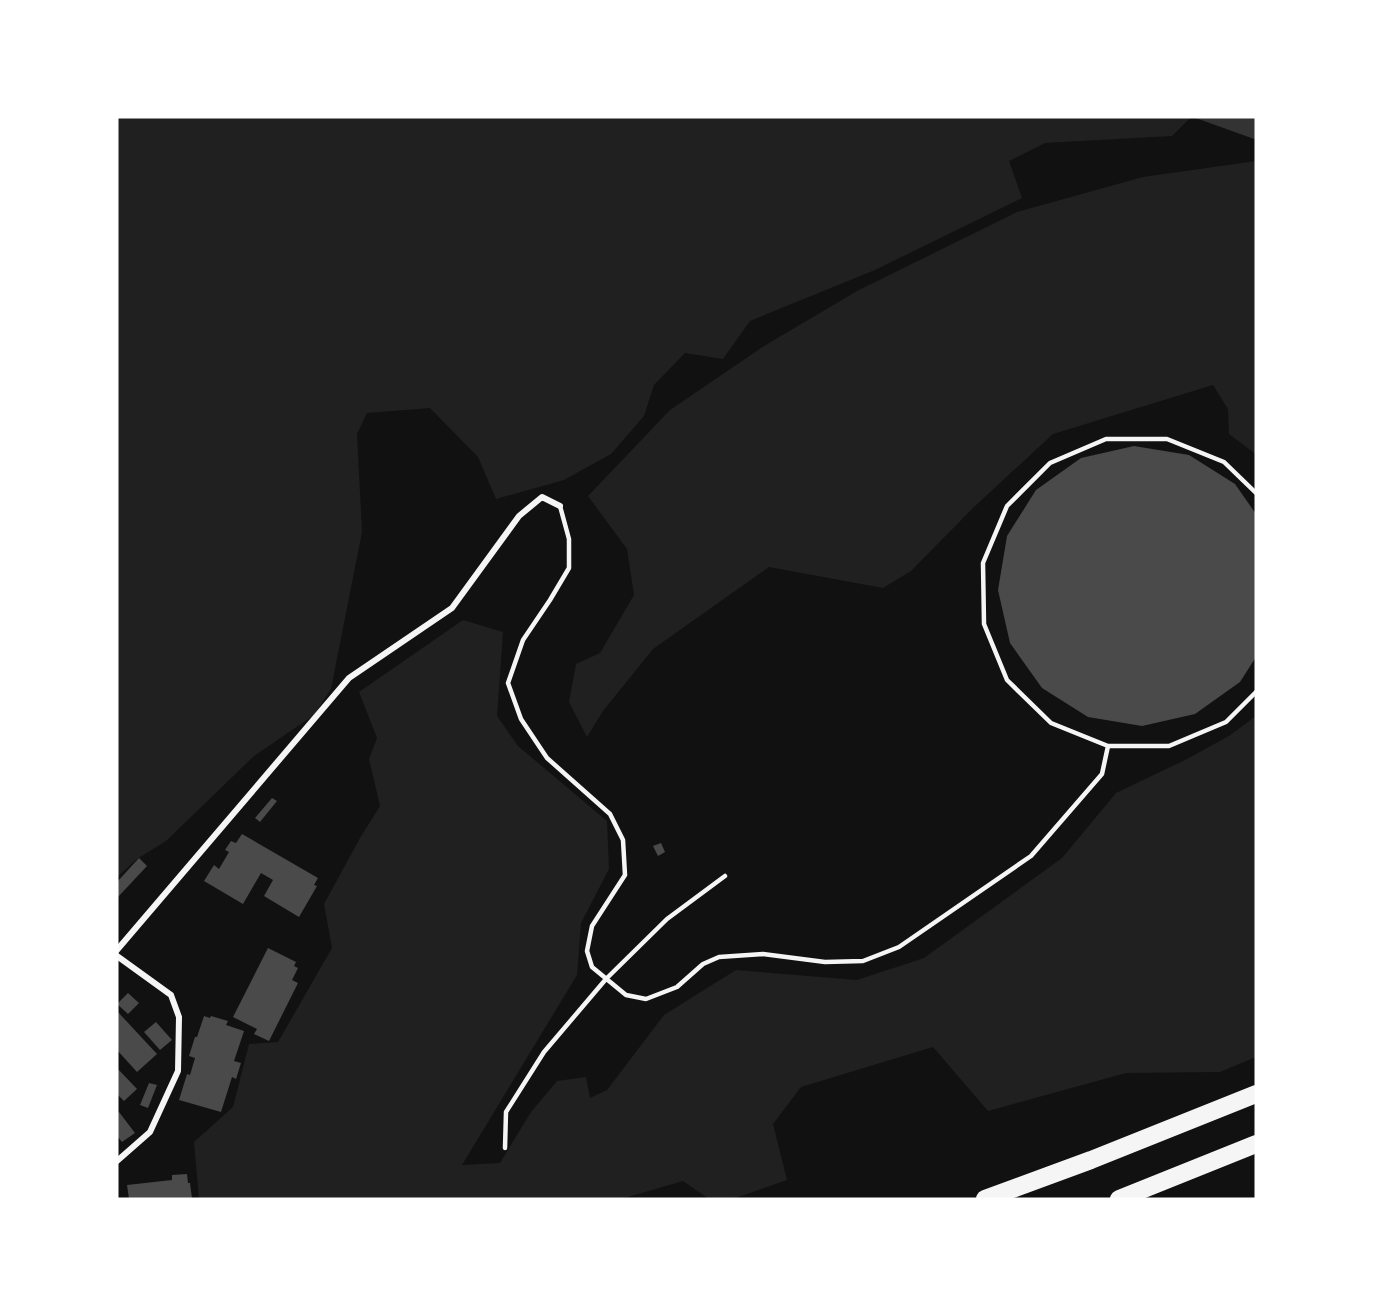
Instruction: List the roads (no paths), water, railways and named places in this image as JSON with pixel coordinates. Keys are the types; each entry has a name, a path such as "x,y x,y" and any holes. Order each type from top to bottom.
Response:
{"highway":[{"path":"985,1199 1091,1160 1256,1094"},
{"path":"1119,1199 1256,1144"}],"street":[{"path":"117,950 349,678 452,608 519,516 542,497 561,506"},
{"path":"117,956 171,995 179,1017 178,1071 150,1132 117,1161"}],"lane":[{"path":"1256,493 1224,462 1167,439 1106,439 1050,463 1007,506 983,563 984,624 1003,671 1007,680 1051,723 1108,746 1169,746 1226,722 1256,692"},
{"path":"561,506 569,539 569,568 523,639 508,683 521,719 547,758 610,814 623,840 625,875 592,926 587,951 592,967 626,995 646,999 677,987 703,964 719,957 763,954 825,962 863,961 899,947 1031,856 1102,774 1108,746"},
{"path":"506,1149 506,1112 544,1052 606,979 667,919 725,876"}]}
